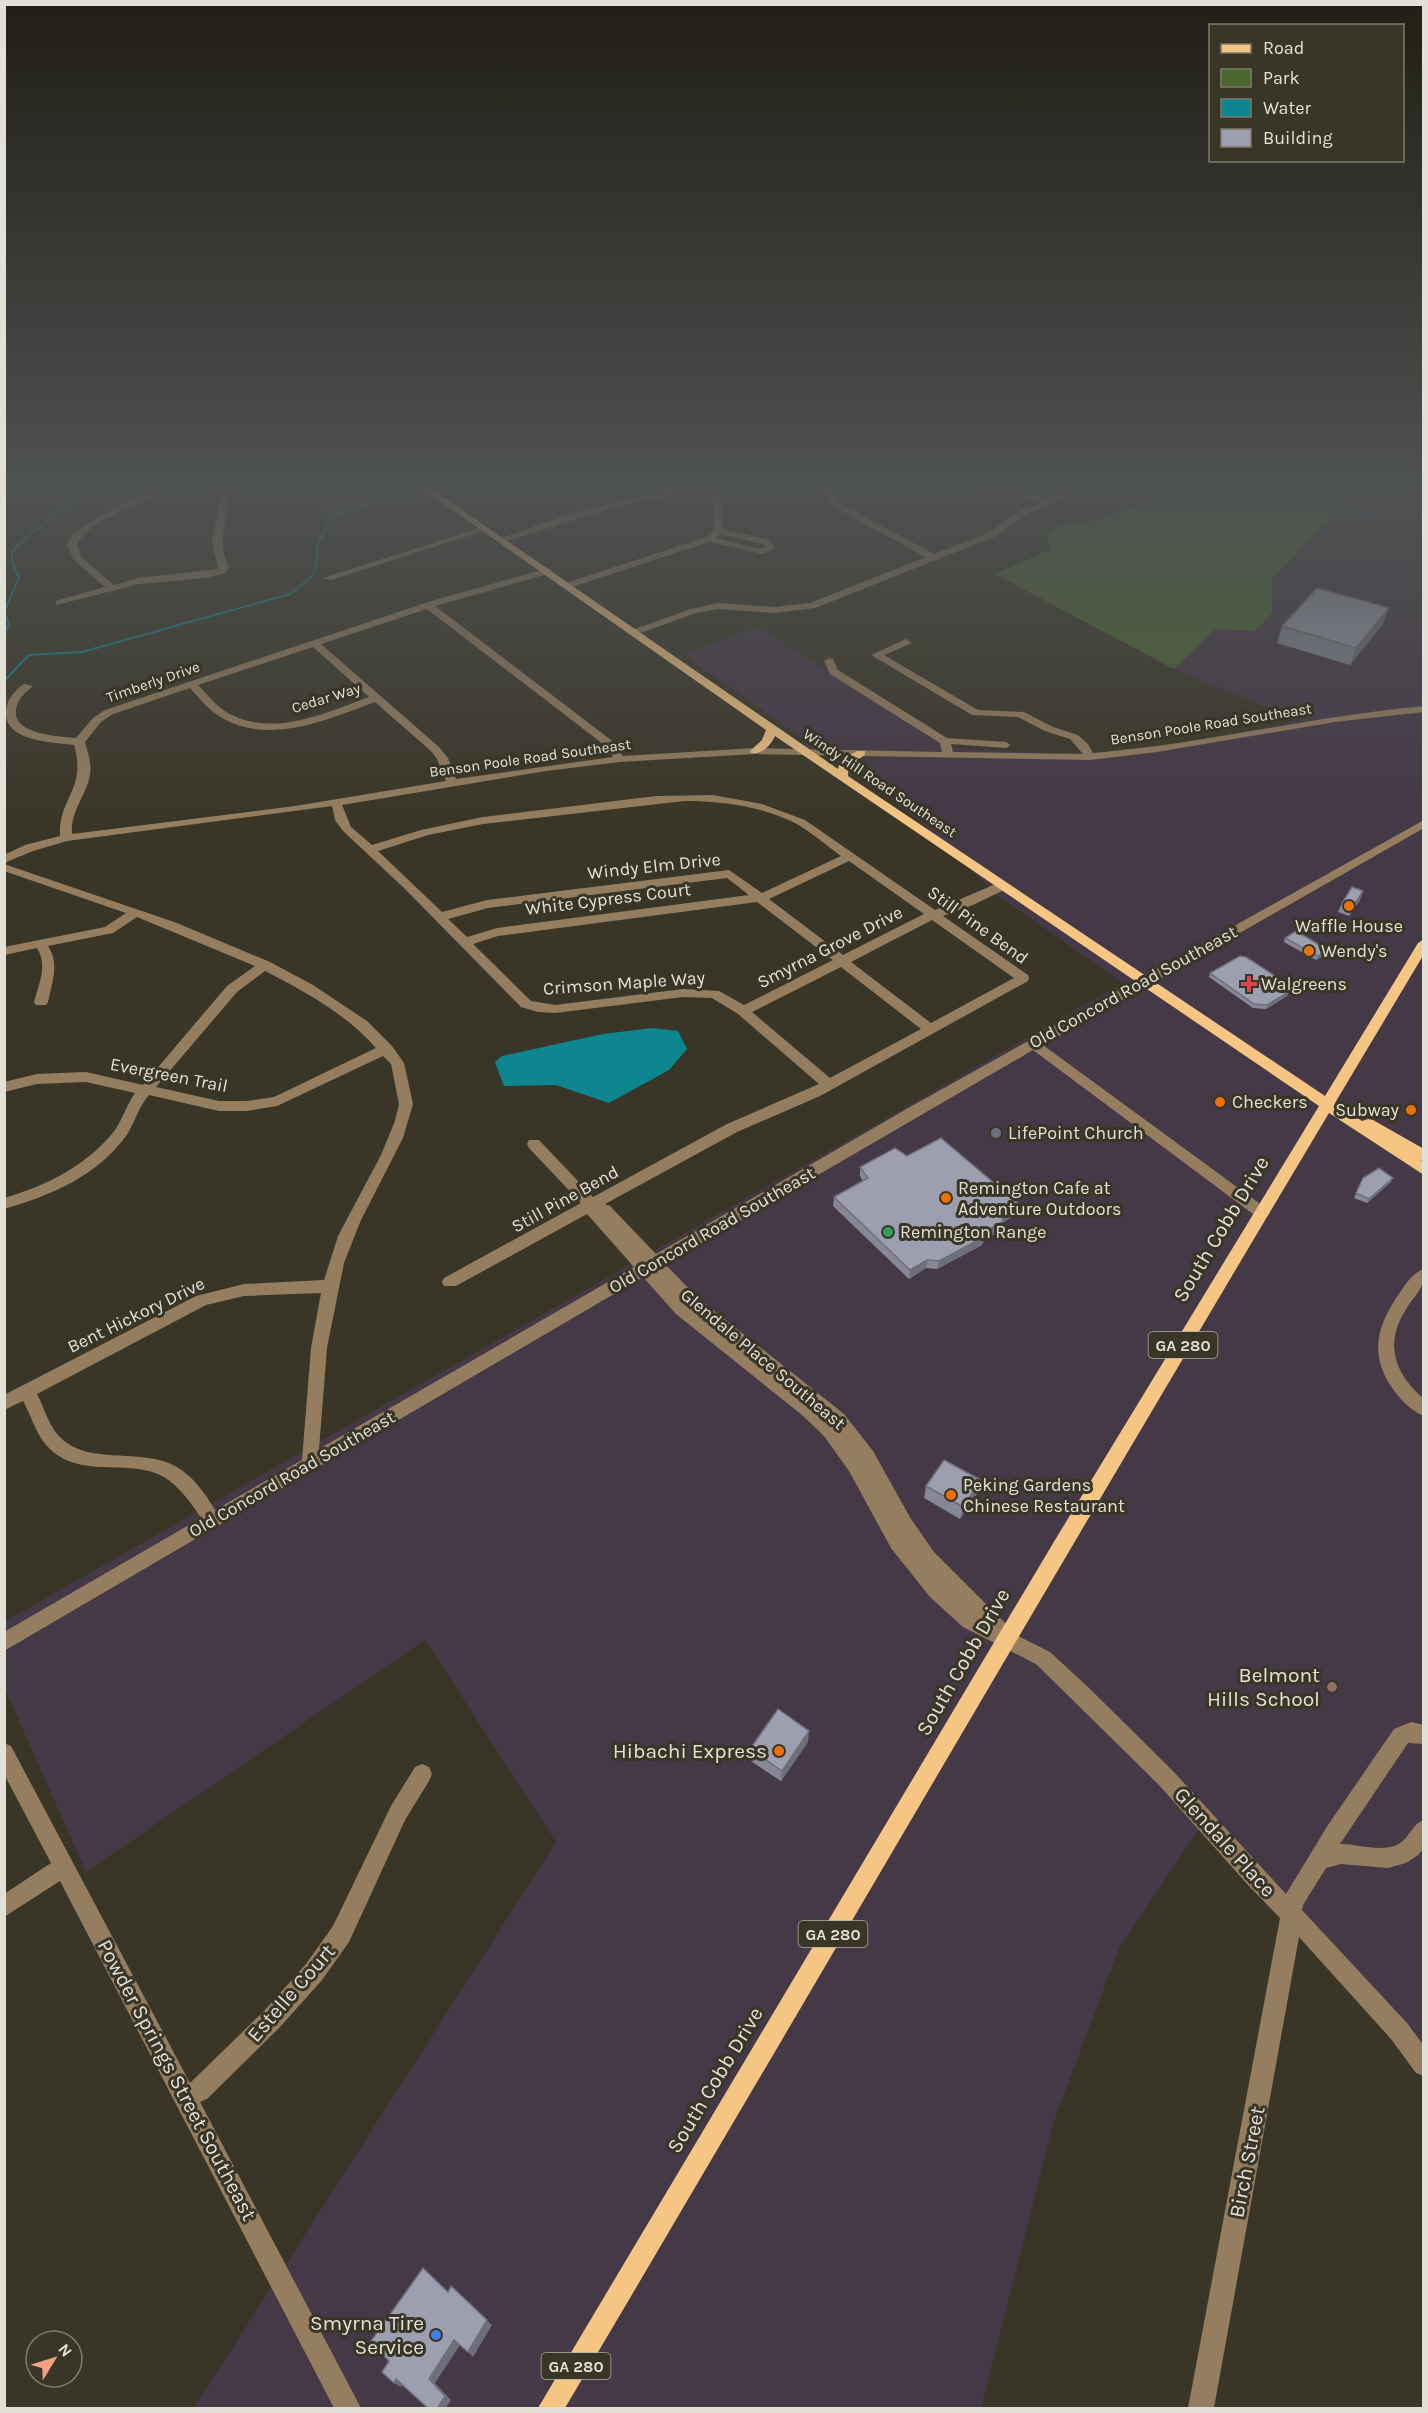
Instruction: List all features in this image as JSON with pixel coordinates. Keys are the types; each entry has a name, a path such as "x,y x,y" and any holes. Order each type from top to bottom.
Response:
{"main road":[{"name":"Windy Hill Road Southeast","path":"584,596 805,752 1424,1170"},
{"path":"756,751 767,742 772,729"},
{"path":"842,777 844,763 861,753"},
{"name":"South Cobb Drive","path":"551,2409 1007,1638 1424,943"},
{"name":"Windy Hill Road Southeast","path":"1328,1106 1392,1136 1424,1156"}],"street":[{"path":"59,603 85,596"},
{"name":"Timberly Drive","path":"80,742 97,720 109,712 461,596"},
{"path":"635,632 694,611 719,606 775,610 812,606 838,596"},
{"path":"428,605 611,745 620,759"},
{"path":"906,642 876,654 976,713 1020,714 1049,729 1074,737 1084,746 1090,757"},
{"path":"314,643 439,754 452,783"},
{"path":"829,661 834,672 945,741 958,740 976,744 1006,745"},
{"name":"Cedar Way","path":"191,684 222,714 238,722 250,724 288,725 312,720 376,698"},
{"path":"28,686 13,701 10,719 15,728 28,734 80,742 84,756 84,777 67,816 66,838"},
{"name":"Benson Poole Road Southeast","path":"4,860 29,848 66,838 336,802 546,768 620,759 756,751 1090,757 1142,753 1319,721 1424,709"},
{"path":"945,741 949,756"},
{"name":"Still Pine Bend","path":"370,850 423,832 534,813 691,797 731,801 773,811 801,822 1023,978 829,1085 732,1128 450,1282"},
{"name":"Crimson Maple Way","path":"336,802 344,825 465,942 520,999 538,1008 562,1009 699,992 720,996 743,1011 829,1085"},
{"name":"Old Concord Road Southeast","path":"4,1642 1033,1044 1424,823"},
{"name":"White Cypress Court","path":"465,942 497,932 759,899 850,856"},
{"path":"4,867 213,941 265,965 360,1020 387,1048 406,1078 404,1114 391,1149 353,1220 329,1286 318,1353 310,1463"},
{"name":"Windy Elm Drive","path":"440,918 487,903 729,874 930,1029"},
{"name":"Smyrna Grove Drive","path":"743,1011 933,915 969,902 997,882"},
{"path":"4,951 109,930 135,912"},
{"path":"40,944 49,957 48,974 41,1002"},
{"path":"4,1204 45,1191 83,1168 118,1136 138,1096 147,1089 232,989 265,965"},
{"path":"1033,1044 1262,1213"},
{"name":"Evergreen Trail","path":"4,1087 37,1079 70,1077 101,1079 219,1106 247,1106 278,1101 315,1081 387,1048"},
{"name":"Glendale Place Southeast","path":"534,1144 592,1205 595,1215 619,1232 650,1266 689,1316 820,1421 847,1454 889,1529 925,1578 970,1622 1007,1638"},
{"path":"1424,1275 1392,1316 1384,1344 1390,1370 1401,1388 1424,1409"},
{"name":"Bent Hickory Drive","path":"4,1402 202,1300 244,1290 329,1286"},
{"path":"26,1391 52,1439 63,1449 74,1454 107,1461 162,1468 185,1484 212,1520"},
{"name":"Glendale Place","path":"1007,1638 1043,1658 1165,1777 1292,1916 1324,1947 1399,2031 1424,2065"},
{"name":"Birch Street","path":"1201,2409 1293,1902 1335,1832 1401,1736 1411,1732 1424,1735"},
{"name":"Powder Springs Street Southeast","path":"4,1752 348,2409"},
{"name":"Estelle Court","path":"186,2096 199,2091 272,2019 314,1972 341,1934 398,1813 422,1774"},
{"path":"1320,1859 1341,1854 1388,1858 1399,1856 1411,1848 1424,1830"},
{"path":"4,1907 64,1866"}],"shaded area":[{"path":"1272,596 1423,596 1423,2065 1205,1820 1119,1949 1055,2118 981,2408 194,2408 556,1842 425,1640 86,1872 5,1689 4,1622 1123,983 997,895 928,828 853,770 833,757 781,745 812,745 683,654 758,627 949,748 1053,754 1116,752 1190,744 1300,720 1174,669 1215,629 1272,613"}],"green space":[{"path":"1036,596 1272,596 1272,613 1255,631 1215,629 1174,669"}],"water":[{"path":"653,1028 678,1031 687,1049 669,1070 609,1103 556,1085 504,1086 495,1062 502,1056 603,1034"}],"building":[{"path":"1310,596 1344,596 1389,608 1356,648 1282,626"},
{"path":"1352,887 1363,891 1353,907 1342,903"},
{"path":"1296,931 1328,950 1318,956 1285,938"},
{"name":"Walgreens","path":"1240,956 1246,957 1292,987 1286,990 1289,992 1267,1005 1254,1004 1210,973"},
{"path":"941,1138 1019,1204 1003,1215 1002,1222 986,1231 984,1237 939,1261 927,1260 910,1270 834,1197 868,1178 860,1167 895,1148 907,1156"},
{"path":"1379,1168 1393,1178 1369,1199 1356,1193 1363,1178"},
{"path":"944,1460 981,1480 963,1507 926,1486"},
{"name":"Hibachi Express","path":"778,1709 809,1731 782,1771 750,1749"},
{"name":"Smyrna Tire Service","path":"423,2268 448,2292 451,2286 487,2320 468,2352 454,2340 429,2379 445,2396 437,2409 429,2409 396,2379 394,2383 382,2372 389,2361 371,2341"}],"waterway":[{"path":"4,612 11,596"},
{"path":"4,681 29,655 82,652 284,596"},
{"path":"4,613 9,623 4,635"}],"place":[{"name":"Waffle House","path":"1349,906"},
{"name":"Wendy's","path":"1309,951"},
{"name":"Walgreens","path":"1249,984"},
{"name":"Checkers","path":"1220,1102"},
{"name":"Subway","path":"1411,1110"},
{"name":"LifePoint Church","path":"996,1133"},
{"name":"Remington Cafe at Adventure Outdoors","path":"946,1198"},
{"name":"Remington Range","path":"888,1232"},
{"name":"Peking Gardens Chinese Restaurant","path":"951,1495"},
{"name":"Belmont Hills School","path":"1332,1687"},
{"name":"Hibachi Express","path":"779,1751"},
{"name":"Smyrna Tire Service","path":"436,2335"}]}
